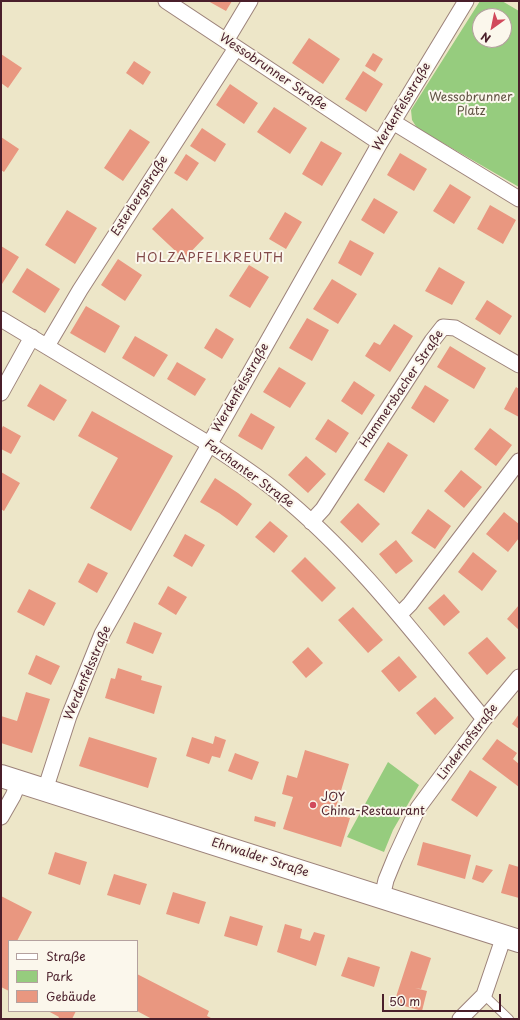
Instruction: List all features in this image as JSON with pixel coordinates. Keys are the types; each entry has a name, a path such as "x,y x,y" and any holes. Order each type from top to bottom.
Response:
{"street":[{"name":"Wessobrunner Straße","path":"166,1 380,143"},
{"name":"Esterbergstraße","path":"47,346 231,44 250,1"},
{"name":"Werdenfelsstraße","path":"45,790 69,716 102,634 380,143 466,1"},
{"path":"393,122 519,199"},
{"name":"Farchanter Straße","path":"1,319 209,444 276,491 311,522 363,574 484,718"},
{"name":"Hammersbacher Straße","path":"311,522 323,509 432,341 443,327 455,328 517,359"},
{"path":"1,393 32,337"},
{"path":"398,615 410,604 519,461"},
{"name":"Linderhofstraße","path":"382,897 386,880 418,808 484,718 519,677"},
{"path":"1,817 13,796 10,779"},
{"name":"Ehrwalder Straße","path":"10,779 512,938"},
{"path":"460,1019 484,995 512,938"}],"lane":[{"path":"484,995 508,1019"}],"green space":[{"name":"Wessobrunner Platz","path":"480,1 502,1 519,11 519,187 417,128 412,120 411,110 472,14 472,48 512,48 512,8 476,8"},
{"path":"388,762 419,785 393,830 384,852 347,837"}],"building":[{"path":"208,1 232,1 226,11"},
{"path":"309,38 340,59 323,84 292,63"},
{"path":"373,53 383,59 375,72 365,66"},
{"path":"1,54 22,68 8,88 1,83"},
{"path":"134,61 151,72 143,85 126,73"},
{"path":"363,71 383,84 366,112 345,99"},
{"path":"230,84 258,103 244,124 216,105"},
{"path":"274,107 307,128 290,154 257,132"},
{"path":"202,128 226,144 215,162 190,146"},
{"path":"130,129 150,142 123,181 104,168"},
{"path":"1,137 19,149 4,172 1,170"},
{"path":"321,141 342,153 322,186 302,174"},
{"path":"400,153 427,169 414,191 387,175"},
{"path":"186,154 199,163 187,181 174,173"},
{"path":"450,184 471,197 454,224 433,211"},
{"path":"374,198 398,212 384,234 361,220"},
{"path":"490,205 516,220 503,244 477,229"},
{"path":"172,208 204,238 184,259 152,229"},
{"path":"67,210 97,228 75,264 45,245"},
{"path":"285,212 302,222 286,249 269,239"},
{"path":"350,240 374,253 361,276 338,263"},
{"path":"1,246 19,257 2,284 1,283"},
{"path":"118,259 142,275 125,301 101,285"},
{"path":"249,265 269,277 250,308 229,296"},
{"path":"439,267 465,282 452,305 425,291"},
{"path":"27,268 60,289 45,313 12,292"},
{"path":"332,279 357,294 338,324 313,309"},
{"path":"487,300 512,316 500,335 475,319"},
{"path":"86,306 120,326 105,353 70,333"},
{"path":"307,318 329,330 312,361 289,348"},
{"path":"394,324 413,336 390,372 365,356 374,342 380,345"},
{"path":"216,328 234,339 222,359 204,348"},
{"path":"135,336 168,355 154,377 122,358"},
{"path":"450,346 486,368 474,389 437,367"},
{"path":"177,362 206,379 195,396 167,379"},
{"path":"279,367 306,383 290,408 263,392"},
{"path":"354,381 375,395 362,415 341,401"},
{"path":"40,384 67,400 54,421 27,406"},
{"path":"425,385 449,400 434,423 411,408"},
{"path":"516,387 519,389 519,417 504,409"},
{"path":"92,411 173,456 131,531 90,508 118,458 78,436"},
{"path":"251,413 275,427 262,450 238,436"},
{"path":"328,419 349,433 336,453 315,439"},
{"path":"3,426 21,436 11,454 1,449 1,430"},
{"path":"490,428 512,445 496,466 474,449"},
{"path":"388,442 408,455 384,493 364,480"},
{"path":"306,456 326,474 308,493 288,475"},
{"path":"461,470 482,487 464,508 444,491"},
{"path":"1,472 20,483 4,511 1,509"},
{"path":"215,478 252,504 237,526 200,502"},
{"path":"358,503 380,524 362,543 340,522"},
{"path":"428,509 451,526 435,549 411,533"},
{"path":"504,512 519,524 519,538 508,552 486,534"},
{"path":"270,521 288,536 274,553 255,537"},
{"path":"185,534 205,545 192,567 173,556"},
{"path":"396,540 413,561 396,574 379,554"},
{"path":"473,552 497,571 482,591 458,572"},
{"path":"305,557 336,588 322,602 291,571"},
{"path":"88,563 108,573 97,593 78,582"},
{"path":"168,586 187,597 176,615 158,604"},
{"path":"29,589 56,603 44,626 17,612"},
{"path":"444,594 460,612 444,626 428,608"},
{"path":"519,605 519,630 507,619"},
{"path":"353,607 383,640 368,653 338,620"},
{"path":"134,622 162,633 153,654 126,643"},
{"path":"487,637 506,658 487,675 468,653"},
{"path":"308,647 323,663 306,678 292,662"},
{"path":"36,655 60,666 51,685 28,674"},
{"path":"399,656 417,677 399,692 381,671"},
{"path":"118,668 142,676 141,680 162,686 154,714 105,698 111,678 115,679"},
{"path":"26,692 50,699 32,753 1,743 1,716 17,721"},
{"path":"435,697 454,718 435,735 416,713"},
{"path":"519,714 519,729 512,724"},
{"path":"215,736 226,740 220,758 212,756 209,764 186,756 192,737 213,744"},
{"path":"89,737 157,758 148,788 79,766"},
{"path":"497,739 517,753 513,759 519,764 519,787 482,759"},
{"name":"JOY China-Restaurant","path":"305,750 349,764 334,814 350,818 341,847 283,829 293,797 282,794 287,775 297,778"},
{"path":"235,753 259,762 252,780 228,771"},
{"path":"470,770 497,787 477,817 451,800"},
{"path":"255,816 276,822 275,827 254,821"},
{"path":"423,842 471,855 465,879 417,865"},
{"path":"55,852 87,862 80,885 48,874"},
{"path":"509,864 519,867 519,898 501,893"},
{"path":"476,865 493,870 483,883 472,879"},
{"path":"114,874 147,884 140,905 107,895"},
{"path":"173,892 206,902 199,924 166,914"},
{"path":"1,896 32,912 18,940 8,940 8,990 1,987"},
{"path":"230,916 263,926 257,946 224,936"},
{"path":"285,924 302,929 300,938 310,941 314,932 325,935 316,966 277,952"},
{"path":"411,951 431,958 421,989 415,988 427,991 422,1011 394,1003"},
{"path":"348,957 380,967 374,987 341,976"},
{"path":"138,975 209,1011 207,1016 213,1019 152,1019 138,1012"},
{"path":"50,1012 76,1012 72,1019 58,1019 59,1017"}],"place":[{"name":"JOY China-Restaurant","path":"313,805"}],"district":[{"name":"HOLZAPFELKREUTH","path":"210,258"}]}
